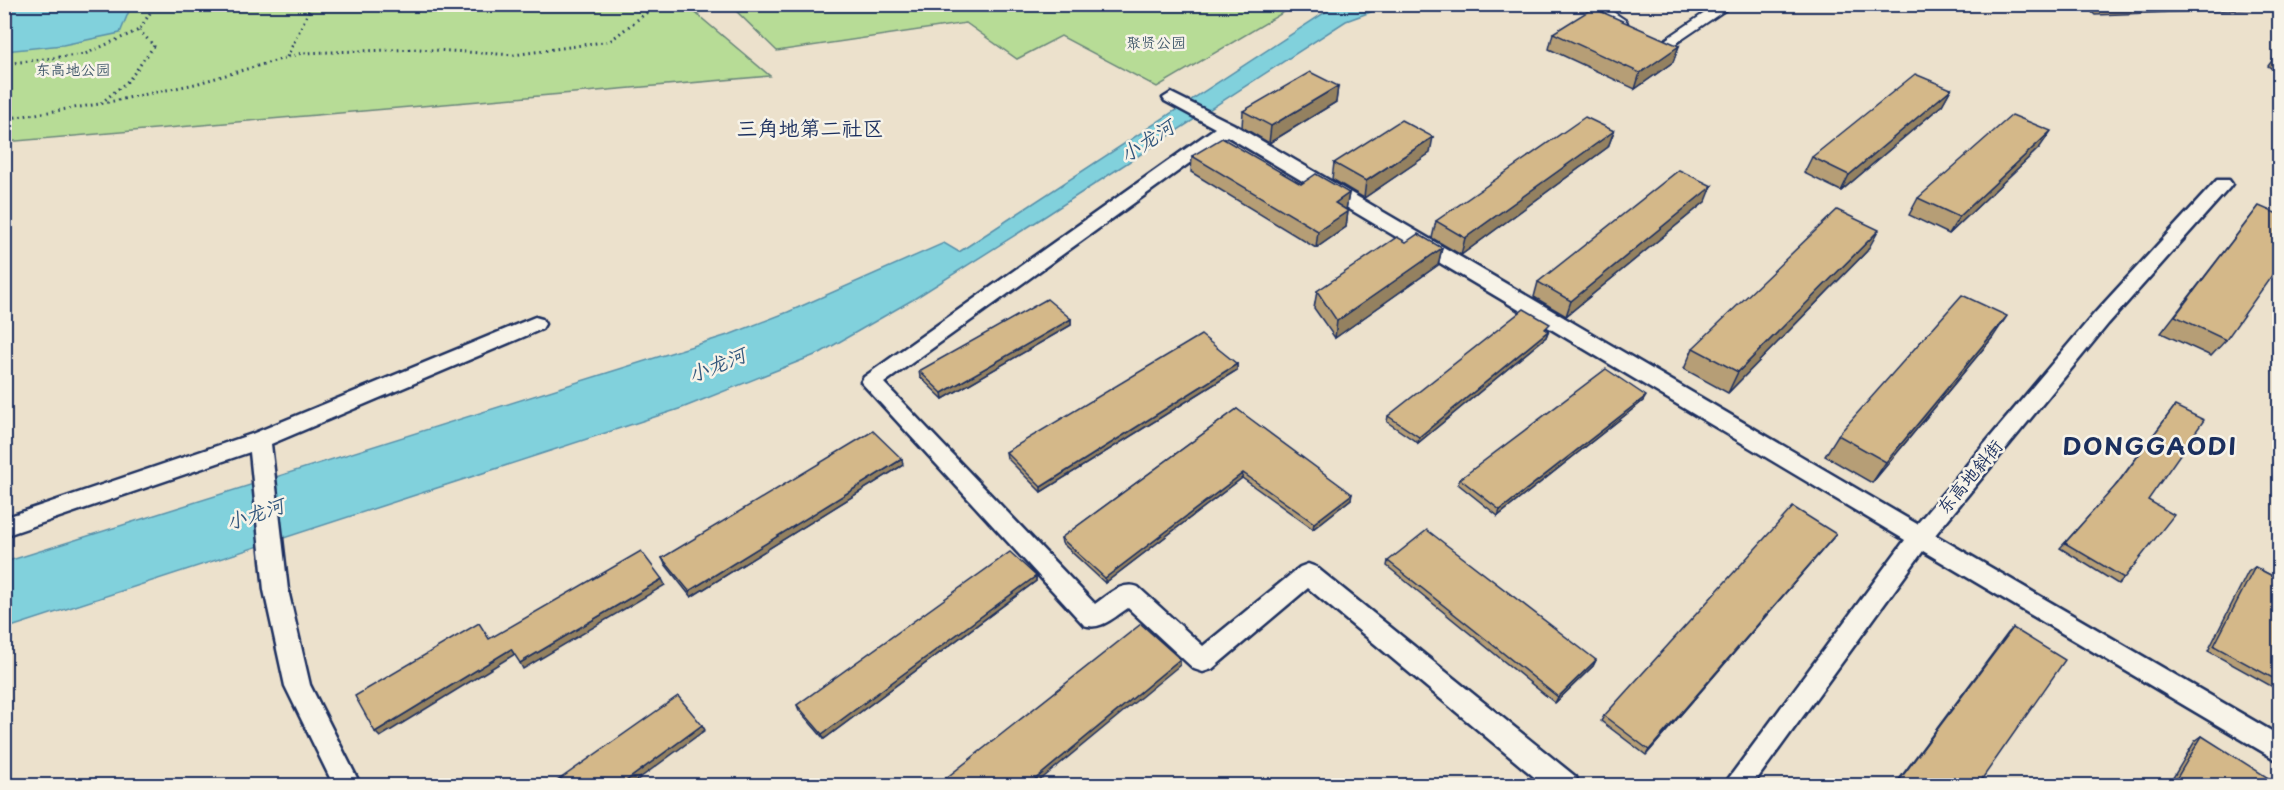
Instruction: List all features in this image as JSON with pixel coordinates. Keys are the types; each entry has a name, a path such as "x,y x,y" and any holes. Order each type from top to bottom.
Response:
{"street":[{"path":"1171,98 1223,125 2280,750"},
{"path":"1223,125 871,382 1093,618 1129,594 1203,661 1308,574 1566,786"},
{"name":"东高地斜街","path":"1736,786 1920,537 2101,319 2223,184"},
{"path":"4,527 261,449 535,324"},
{"path":"261,449 276,590 298,686 348,786"}],"lane":[{"path":"1593,4 1633,30"},
{"path":"1653,43 1663,49 1726,4"}],"path":[{"path":"4,64 85,54 139,30 156,4"},
{"path":"287,57 312,4"},
{"path":"4,119 99,104 195,84 302,53 418,49 514,55 610,41 650,10 651,4"},
{"path":"99,104 129,80 154,46 139,30"}],"green space":[{"name":"东高地公园","path":"5,5 686,5 770,76 5,142"},
{"name":"聚贤公园","path":"730,5 1296,5 1157,87 1061,36 1017,59 966,23 777,51"}],"water":[{"path":"4,5 122,5 129,11 120,33 63,45 5,51"},
{"name":"小龙河","path":"1336,5 1390,5 1346,21 914,299 820,353 682,408 5,629 5,562 731,334 788,312 944,243 959,252"}],"building":[{"path":"1593,8 1679,46 1640,73 1553,33"},
{"path":"1310,72 1338,86 1271,126 1243,111"},
{"path":"1915,74 1951,89 1849,175 1812,157"},
{"path":"2012,115 2051,131 1959,217 1918,198"},
{"path":"1585,117 1614,131 1465,238 1436,221"},
{"path":"1401,120 1433,137 1366,181 1334,163"},
{"path":"1222,138 1301,184 1316,174 1349,193 1335,203 1348,211 1318,231 1192,156"},
{"path":"1679,170 1712,186 1571,301 1538,282"},
{"path":"2259,206 2280,215 2280,264 2226,340 2175,316"},
{"path":"1837,210 1879,230 1738,372 1693,348"},
{"path":"1418,234 1442,248 1337,321 1317,291 1397,237 1406,242"},
{"path":"1962,295 2007,316 1886,462 1838,435"},
{"path":"1047,299 1071,319 942,393 919,371"},
{"path":"1524,309 1550,324 1545,329 1548,331 1419,437 1388,416"},
{"path":"1201,335 1237,364 1041,487 1006,452"},
{"path":"1606,369 1646,396 1500,510 1460,479"},
{"path":"2175,406 2204,420 2148,500 2174,515 2124,578 2065,543 2118,483"},
{"path":"1237,409 1352,494 1314,523 1243,473 1105,578 1061,538"},
{"path":"873,431 902,459 689,591 662,558"},
{"path":"1793,507 1836,534 1649,750 1604,716"},
{"path":"1427,530 1596,660 1558,697 1388,561"},
{"path":"641,551 662,579 520,663 511,649 375,732 355,696 479,623 489,639"},
{"path":"1010,552 1036,576 822,734 797,705"},
{"path":"2255,567 2280,580 2280,682 2214,646"},
{"path":"1141,624 1180,659 1027,786 936,786"},
{"path":"2013,628 2065,660 1977,786 1895,786"},
{"path":"678,696 702,725 619,786 550,786"},
{"path":"2202,736 2270,779 2267,786 2172,786"}],"district":[{"name":"三角地第二社区","path":"810,129"},
{"name":"DONGGAODI","path":"2150,447"}]}
